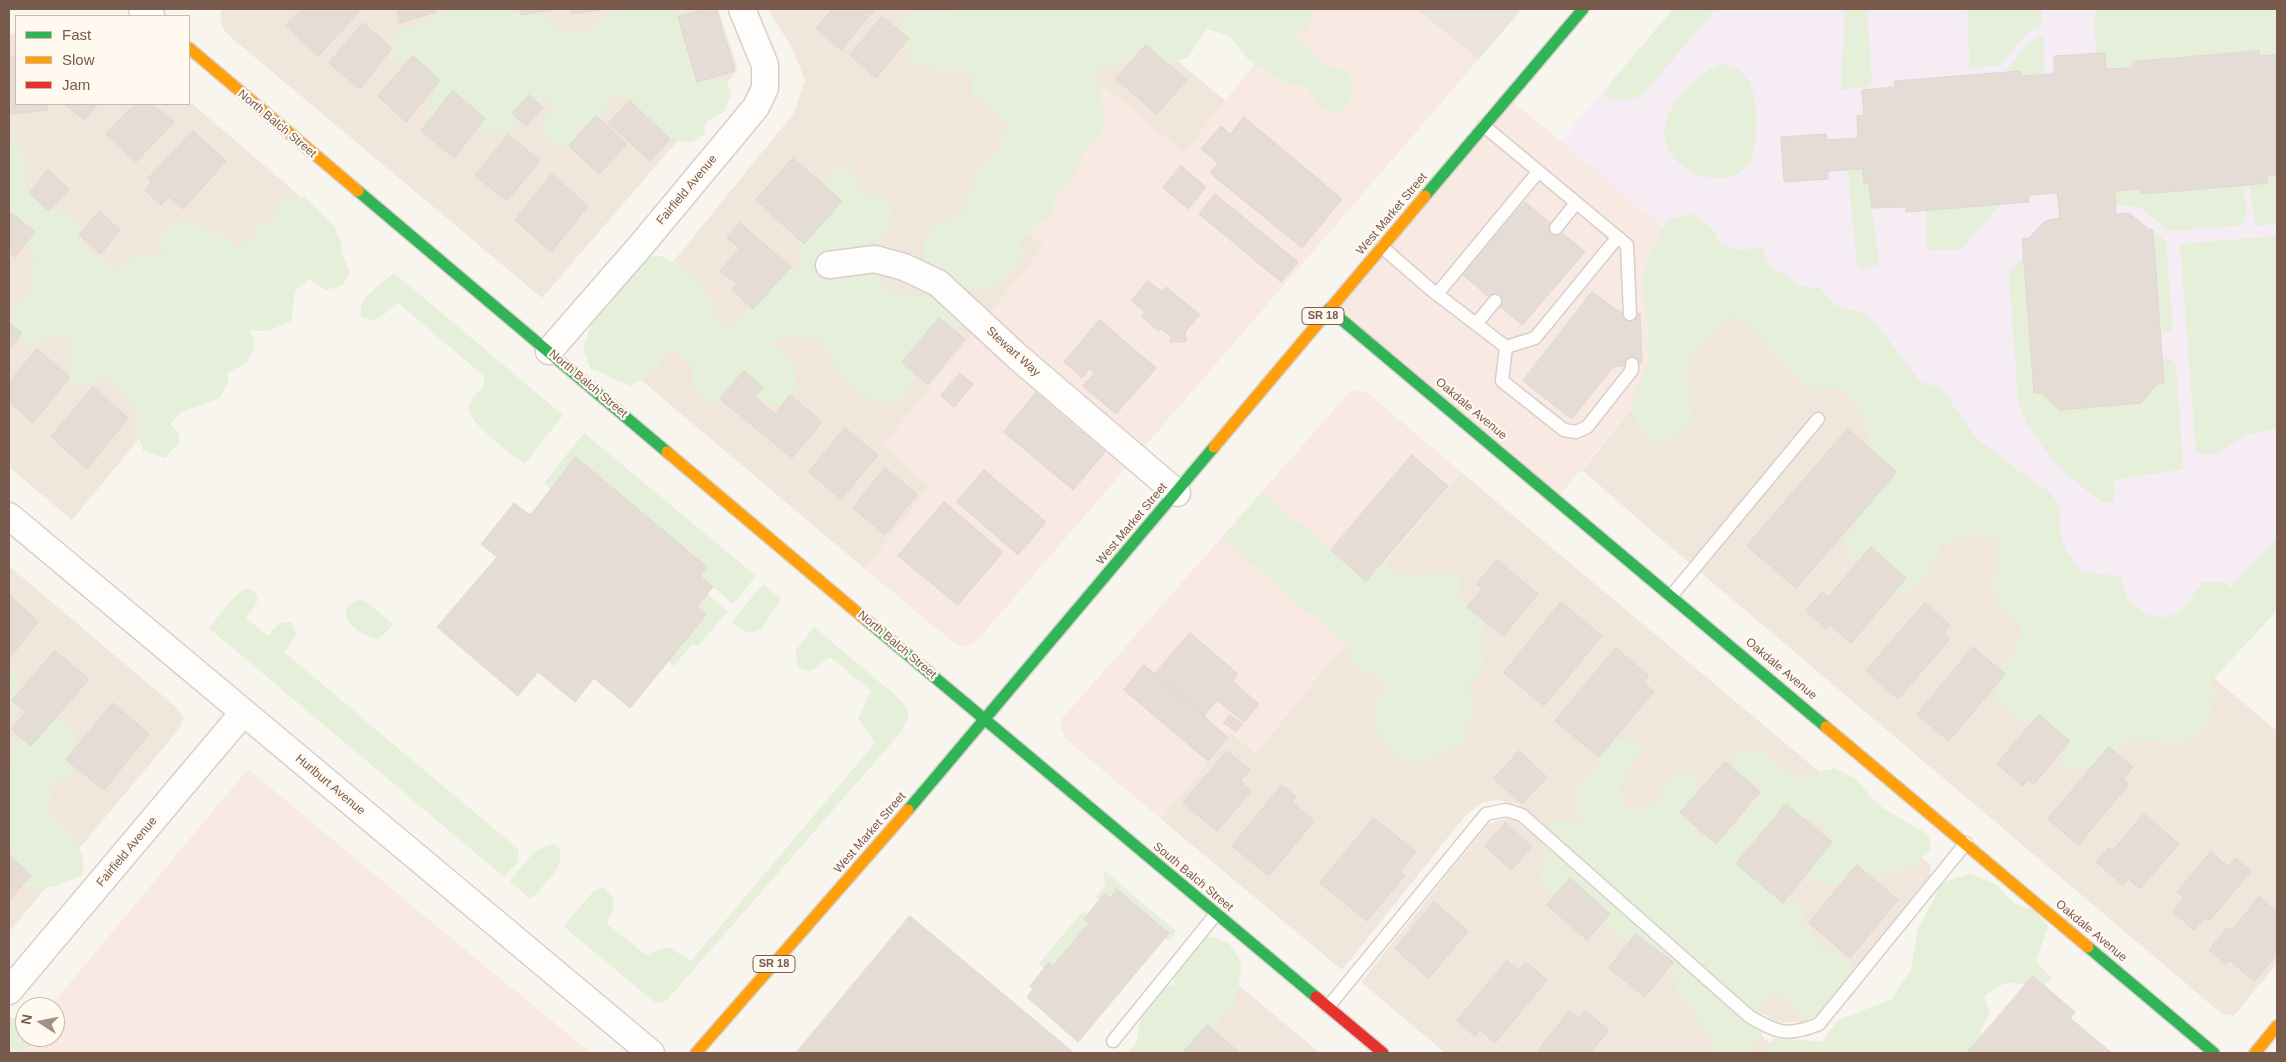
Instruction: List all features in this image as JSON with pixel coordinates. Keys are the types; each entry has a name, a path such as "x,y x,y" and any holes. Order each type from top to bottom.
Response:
{"street":[{"name":"Fairfield Avenue","path":"549,351 644,242 756,107 765,88 765,65 742,9"},
{"name":"West Market Street","path":"696,1053 986,720 1177,493 1329,308 1382,248 1583,9"},
{"name":"North Balch Street","path":"190,49 399,228 549,351 986,720"},
{"name":"Stewart Way","path":"828,265 875,259 904,267 938,283 1019,358 1177,493"},
{"name":"Oakdale Avenue","path":"1329,308 2214,1053"},
{"name":"Hurlburt Avenue","path":"9,516 652,1053"},
{"name":"Fairfield Avenue","path":"9,990 243,713"},
{"name":"South Balch Street","path":"986,720 1383,1053"},
{"path":"2255,1053 2277,1026"}],"lane":[{"path":"1484,126 1627,245 1630,314"},
{"path":"1437,294 1538,172"},
{"path":"1556,228 1576,203"},
{"path":"1506,347 1535,338 1617,238"},
{"path":"1382,248 1437,294 1506,347"},
{"path":"1476,324 1495,301"},
{"path":"1506,347 1502,381 1564,430 1576,432 1587,427 1632,370 1632,364"},
{"path":"1672,595 1818,419"},
{"path":"1328,1007 1486,814 1506,810 1522,815 1750,1016 1774,1030 1798,1033 1819,1024 1966,843"},
{"path":"1113,1041 1216,914"}],"shaded area":[{"path":"221,9 718,9 737,66 734,75 542,298 232,38 224,30 220,19"},
{"path":"768,9 1115,9 1226,101 1184,153 1003,212 1044,246 883,446 930,486 865,569 603,348 794,113 805,80 792,48"},
{"path":"1298,9 1416,9 1479,59 974,644 963,647 954,643 865,569 930,486 883,446 1044,246 1003,211 1103,85 1184,153"},
{"path":"1416,9 1522,9 1479,59"},
{"path":"1673,9 2277,9 2277,542 2275,540 2165,658 1561,141"},
{"path":"15,33 15,105 190,105 190,102 323,216 72,520 9,467 9,35"},
{"path":"1507,98 1561,141 1730,285 1557,499 1329,309"},
{"path":"1730,285 2165,658 2214,678 2277,731 2277,963 2234,1016 2222,1014 1582,470"},
{"path":"1357,389 1370,395 1461,472 1369,581 1383,595 1256,753 1231,733 1161,819 1065,738 1061,730 1061,720 1347,395"},
{"path":"1461,472 1931,865 1929,877 1819,1014 1801,1022 1777,1022 1753,1008 1520,805 1498,800 1483,802 1465,816 1342,970 1161,819 1231,733 1256,753 1345,643 1369,582"},
{"path":"9,566 177,708 183,717 180,728 9,932"},
{"path":"248,769 591,1053 12,1053 17,1047 65,1047 65,997 58,997"},
{"path":"1505,819 1519,821 1781,1053 1445,1053 1361,982 1488,824"},
{"path":"1217,967 1320,1053 1145,1053"}],"green space":[{"path":"442,9 510,9 514,13 531,10 549,19 559,29 586,35 602,19 622,9 674,9 688,20 701,76 709,81 720,77 725,79 731,94 724,111 705,123 705,133 692,143 656,132 643,120 635,103 615,92 594,128 584,125 577,134 574,147 562,150 552,145 543,131 546,117 554,107 546,99 532,105 516,129 504,134 483,133 471,127 434,126 425,116 433,97 427,71 398,63 390,58 392,38 400,29 424,24 434,18"},
{"path":"953,9 1313,9 1309,27 1293,37 1306,43 1315,58 1322,63 1347,71 1352,84 1352,94 1339,114 1321,108 1306,87 1285,83 1247,58 1228,35 1207,29 1188,57 1157,68 1128,60 1112,68 1093,70 1106,116 1101,136 1085,150 1072,179 1058,193 1050,215 1020,239 1023,257 1009,275 989,292 977,286 939,291 924,268 923,243 934,225 962,215 976,173 997,150 1009,124 994,109 972,96 970,70 934,71 910,59 899,35 901,18 920,11 953,12"},
{"path":"1673,9 1716,9 1642,95 1638,98 1624,101 1604,97 1605,90"},
{"path":"1845,9 1867,9 1872,82 1867,87 1841,90 1842,69"},
{"path":"1967,9 2041,9 2042,27 2028,32 2000,65 1970,68"},
{"path":"2096,9 2277,9 2277,55 2259,56 2258,51 2133,62 2133,68 2106,69 2096,54 2094,18"},
{"path":"2043,36 2045,75 2020,76 2020,71 2006,72 2033,40"},
{"path":"1722,64 1731,66 1744,75 1752,90 1755,100 1757,124 1755,147 1752,157 1742,171 1726,178 1709,178 1686,168 1672,155 1665,140 1666,125 1671,110 1681,95 1707,71"},
{"path":"9,132 25,152 26,188 46,205 64,213 77,224 87,252 104,258 108,265 120,269 126,262 136,256 164,255 159,242 162,230 178,222 194,222 208,231 223,233 238,247 252,239 260,222 273,222 276,205 288,198 304,196 334,226 341,241 341,251 350,273 342,286 326,290 309,279 295,291 291,321 269,331 249,331 255,340 250,358 243,365 226,373 229,380 220,398 181,412 170,424 178,432 180,442 165,458 143,451 137,430 138,411 108,377 93,384 77,387 70,382 68,365 74,356 70,336 55,335 37,345 23,344 12,330 11,309 35,285 31,276 35,260 31,248 9,246"},
{"path":"847,165 858,179 864,195 881,195 893,209 889,226 879,244 864,248 847,273 861,276 878,274 887,292 944,300 962,322 935,333 916,365 910,389 898,403 867,398 857,392 841,374 819,337 801,339 786,336 770,348 782,348 796,373 798,395 787,403 771,406 705,402 693,388 693,367 672,347 663,355 659,368 631,386 590,368 583,348 592,321 641,257 660,256 689,269 711,301 713,318 729,327 743,318 751,298 769,279 800,265 800,226 820,189 834,170"},
{"path":"1863,169 1864,183 1869,183 1879,264 1862,270 1857,263 1848,171"},
{"path":"2267,176 2277,176 2277,223 2256,226 2249,185 2268,183"},
{"path":"2242,186 2246,213 2242,223 2238,226 2170,231 2138,206 2115,205 2115,191 2140,189 2142,194"},
{"path":"2001,204 1961,249 1927,251 1926,211"},
{"path":"1692,214 1715,231 1719,243 1738,250 1762,248 1769,265 1801,286 1820,288 1835,305 1862,313 1876,324 1919,380 1942,390 1977,439 2021,473 2050,492 2060,509 2059,531 2065,547 2079,571 2121,577 2128,600 2145,614 2163,618 2182,610 2203,582 2225,582 2230,588 2275,540 2277,542 2277,611 2214,678 2210,677 2216,692 2204,732 2176,744 2144,739 2125,743 2101,765 2077,772 2062,763 2052,741 2035,723 2015,720 1997,700 1993,681 2005,662 2017,649 2020,624 1995,599 1993,576 2000,563 1996,540 1975,534 1941,545 1930,575 1906,595 1888,588 1867,564 1849,558 1844,538 1856,526 1853,511 1877,466 1860,409 1839,388 1817,390 1803,385 1749,326 1730,316 1713,332 1691,358 1687,378 1694,422 1672,438 1656,443 1647,434 1636,420 1632,409 1634,394 1647,364 1650,341 1644,290 1645,271 1655,244 1669,219"},
{"path":"2153,230 2166,242 2173,330 2161,333"},
{"path":"2277,236 2277,428 2248,435 2213,455 2196,453 2180,244"},
{"path":"2023,256 2034,393 2043,393 2059,410 2141,403 2156,385 2164,383 2163,359 2172,360 2176,364 2183,469 2114,480 2115,496 2112,503 2102,502 2076,482 2042,446 2024,418 2018,403 2009,273"},
{"path":"394,273 563,415 525,464 492,438 470,414 471,402 484,386 484,376 398,303 376,319 366,319 361,316 361,309 367,297 377,286"},
{"path":"584,433 756,576 733,604 700,576 707,567 576,457 551,489 544,483"},
{"path":"1262,492 1346,563 1368,553 1388,563 1398,574 1418,577 1445,572 1458,576 1462,588 1456,598 1464,602 1474,603 1486,614 1483,624 1486,632 1479,644 1485,660 1476,680 1467,685 1476,706 1463,742 1428,759 1417,761 1407,761 1398,757 1389,749 1380,734 1375,713 1376,703 1387,682 1361,669 1353,660 1347,645 1222,538"},
{"path":"763,584 781,599 761,629 749,633 731,622"},
{"path":"248,588 256,595 257,603 246,618 268,636 281,623 292,623 296,635 284,652 519,850 518,862 504,877 209,628 232,599"},
{"path":"707,594 728,611 699,645 691,645 674,666 668,661 697,607"},
{"path":"359,600 365,601 394,624 379,639 363,634 346,617 346,611 350,605"},
{"path":"814,627 903,702 909,715 902,731 666,1001 661,1003 653,1001 563,926 594,891 604,887 612,897 614,904 607,924 646,955 665,948 673,950 691,961 875,743 858,719 871,691 830,657 811,671 797,666 796,650"},
{"path":"9,667 18,679 24,696 18,712 9,717"},
{"path":"50,716 71,731 76,743 78,756 72,774 63,780 47,784 53,797 46,814 58,822 78,845 83,858 83,874 54,886 35,888 25,886 9,874 9,770 16,742 22,734"},
{"path":"1622,738 1633,740 1641,752 1626,772 1620,790 1629,810 1644,810 1658,800 1668,781 1689,770 1700,791 1699,801 1693,812 1699,835 1711,835 1737,828 1745,804 1764,787 1756,782 1732,775 1733,760 1739,750 1764,752 1795,778 1835,768 1857,780 1883,808 1929,835 1931,849 1913,866 1896,873 1877,872 1851,888 1821,883 1809,877 1806,862 1809,850 1826,827 1811,819 1793,817 1784,891 1800,902 1807,928 1822,950 1835,951 1853,964 1856,992 1845,1003 1826,1014 1802,1017 1785,995 1772,996 1761,1006 1763,1021 1761,1037 1749,1053 1719,1053 1701,1028 1696,1011 1678,996 1674,978 1674,959 1619,937 1604,922 1594,905 1561,901 1539,880 1545,864 1541,840 1553,820 1568,821 1579,828 1576,788 1579,782 1596,769 1605,741"},
{"path":"553,844 558,845 561,852 558,867 531,899 510,882 534,853"},
{"path":"1102,869 1176,931 1170,940 1164,940 1169,932 1118,889 1110,899 1100,900 1096,897 1106,884"},
{"path":"1970,874 1995,884 2015,904 2034,910 2048,926 2036,961 2052,979 2037,990 2021,984 2009,983 1998,987 1984,996 1990,1013 1981,1030 1982,1053 1766,1053 1774,1038 1822,1042 1838,1020 1892,999 1911,969 1918,929 1943,882"},
{"path":"1084,910 1088,914 1089,923 1053,966 1049,963 1044,968 1039,963"},
{"path":"1212,937 1229,943 1242,964 1234,1009 1221,1015 1219,1028 1199,1053 1127,1053 1136,1043 1142,1013 1160,988 1174,985 1174,959 1187,939"},
{"path":"9,1017 15,1018 15,1047 28,1047 25,1053 9,1053"}],"building":[{"path":"302,9 355,9 359,12 318,56 286,25"},
{"path":"397,9 436,9 436,12 400,23"},
{"path":"520,9 555,9 521,15"},
{"path":"571,9 608,9 571,14"},
{"path":"706,9 716,9 735,71 697,82 678,17"},
{"path":"833,9 874,10 841,50 816,28"},
{"path":"882,17 909,38 876,78 850,55"},
{"path":"363,23 392,48 360,89 329,63"},
{"path":"1146,45 1187,80 1157,114 1116,79"},
{"path":"2259,51 2259,56 2277,55 2277,176 2267,176 2268,183 2249,185 2142,194 2140,189 2115,191 2116,214 2129,213 2148,229 2153,230 2164,383 2156,385 2141,403 2059,410 2043,393 2034,393 2022,239 2029,238 2045,221 2060,218 2057,193 2028,195 2029,202 1906,212 1906,207 1872,208 1869,183 1864,184 1863,169 1828,171 1828,179 1784,182 1781,137 1826,134 1827,140 1858,138 1857,116 1864,115 1862,90 1895,87 1894,81 2021,71 2020,76 2054,74 2054,56 2105,53 2106,69 2133,68 2133,62"},
{"path":"413,56 440,80 406,122 378,96"},
{"path":"15,57 15,105 47,105 47,110 9,114 9,58"},
{"path":"453,91 485,118 454,158 421,131"},
{"path":"529,95 543,108 526,126 512,114"},
{"path":"630,101 670,139 650,161 608,123"},
{"path":"66,105 97,105 84,120"},
{"path":"134,105 153,105 174,122 136,162 106,134"},
{"path":"596,116 627,144 599,174 569,146"},
{"path":"1244,117 1342,199 1302,248 1210,173 1218,163 1201,149 1221,126 1230,134"},
{"path":"193,131 226,161 183,209 169,197 161,205 145,190 152,182 148,179"},
{"path":"508,135 540,160 507,201 475,176"},
{"path":"793,158 842,201 804,244 756,200"},
{"path":"1181,166 1206,187 1188,209 1163,188"},
{"path":"48,170 69,189 49,211 29,193"},
{"path":"552,174 588,206 551,252 515,220"},
{"path":"1215,194 1298,262 1281,282 1199,214"},
{"path":"1525,202 1585,252 1522,325 1463,275"},
{"path":"100,211 120,230 101,254 79,235"},
{"path":"12,213 35,232 15,257 9,252 9,217"},
{"path":"740,223 791,267 753,309 732,290 737,284 720,271 740,248 727,238"},
{"path":"1148,281 1162,292 1166,287 1200,315 1185,332 1186,342 1170,342 1171,336 1161,329 1158,331 1141,316 1145,312 1132,301"},
{"path":"1592,292 1623,314 1640,313 1642,363 1613,367 1572,419 1523,381"},
{"path":"939,318 965,339 928,384 902,363"},
{"path":"1100,320 1156,368 1116,414 1083,386 1094,373 1089,369 1082,378 1064,362"},
{"path":"9,323 22,333 9,349"},
{"path":"37,349 70,377 33,423 9,401 9,383"},
{"path":"744,371 763,387 755,397 775,414 790,395 822,422 792,458 720,399"},
{"path":"960,373 973,384 954,407 941,396"},
{"path":"93,387 128,418 87,469 51,437"},
{"path":"1036,393 1105,452 1073,490 1004,432"},
{"path":"845,428 878,455 841,499 809,472"},
{"path":"1848,429 1897,472 1796,588 1747,546"},
{"path":"1412,455 1448,486 1366,581 1331,550"},
{"path":"576,457 707,567 700,576 713,587 697,607 706,615 630,708 594,678 575,702 538,672 518,696 437,627 497,557 481,544 514,503 530,515"},
{"path":"885,468 917,494 885,535 853,508"},
{"path":"984,470 1046,522 1018,555 957,502"},
{"path":"944,502 1003,552 958,605 898,556"},
{"path":"1871,547 1906,578 1851,643 1830,625 1827,629 1806,611 1822,592 1828,597"},
{"path":"1497,560 1538,594 1503,636 1467,607 1483,588 1477,584"},
{"path":"9,594 38,622 9,659"},
{"path":"1561,602 1602,636 1544,706 1504,673"},
{"path":"1925,603 1950,625 1944,633 1950,639 1898,699 1866,671"},
{"path":"1190,633 1238,674 1232,681 1259,704 1244,722 1217,700 1204,716 1155,674"},
{"path":"1973,647 2005,674 1949,741 1917,715"},
{"path":"1616,648 1649,676 1643,683 1654,691 1599,757 1555,721"},
{"path":"55,651 89,679 31,746 11,729 26,712 12,701"},
{"path":"1144,665 1228,737 1208,761 1124,690"},
{"path":"113,703 149,734 104,790 66,760"},
{"path":"1230,715 1242,724 1236,732 1224,723"},
{"path":"2039,715 2070,741 2034,784 2028,779 2023,786 1997,764"},
{"path":"2109,747 2133,767 2123,779 2129,784 2078,845 2048,819"},
{"path":"1227,751 1250,770 1240,781 1251,791 1217,831 1183,803"},
{"path":"1519,751 1547,777 1522,804 1494,779"},
{"path":"1725,762 1760,792 1716,844 1680,813"},
{"path":"1282,785 1296,797 1292,802 1314,821 1269,876 1232,846"},
{"path":"1786,804 1832,842 1783,903 1736,864"},
{"path":"2144,814 2179,844 2140,889 2129,879 2123,885 2096,862 2109,847 2112,851"},
{"path":"1374,818 1416,852 1400,871 1405,875 1367,921 1320,883"},
{"path":"1506,823 1532,847 1511,870 1485,846"},
{"path":"2211,852 2228,867 2235,858 2251,871 2210,920 2205,917 2194,930 2173,912 2184,898 2177,892"},
{"path":"9,855 31,875 9,901"},
{"path":"1857,865 1898,900 1850,958 1809,923"},
{"path":"1570,878 1610,914 1587,940 1547,905"},
{"path":"1117,889 1169,933 1078,1042 1027,997 1033,989 1030,986 1049,962 1053,966 1089,923 1084,919 1104,894 1110,899"},
{"path":"2259,897 2277,912 2277,954 2254,981 2229,960 2226,964 2209,950 2228,927 2232,930"},
{"path":"1434,902 1468,931 1429,978 1395,949"},
{"path":"910,916 1074,1053 796,1053"},
{"path":"1636,934 1673,962 1645,997 1609,968"},
{"path":"1507,961 1518,971 1526,962 1547,980 1495,1043 1480,1030 1475,1036 1457,1021"},
{"path":"2033,976 2075,1012 2070,1018 2112,1053 1967,1053"},
{"path":"1570,1011 1579,1018 1585,1011 1609,1030 1590,1053 1536,1053"},
{"path":"1207,1025 1240,1053 1183,1053"}],"traffic: fast":[{"path":"1425,196 1583,9"},
{"path":"358,191 667,452"},
{"path":"1329,309 1826,727"},
{"path":"908,810 1214,447"},
{"path":"865,619 1316,997"},
{"path":"2088,947 2214,1053"}],"traffic: slow":[{"path":"190,49 358,191"},
{"path":"1214,447 1425,196"},
{"path":"667,452 865,619"},
{"path":"1826,727 2088,947"},
{"path":"696,1053 908,810"},
{"path":"2255,1053 2277,1026"}],"traffic: jam":[{"path":"1316,997 1383,1053"}]}
